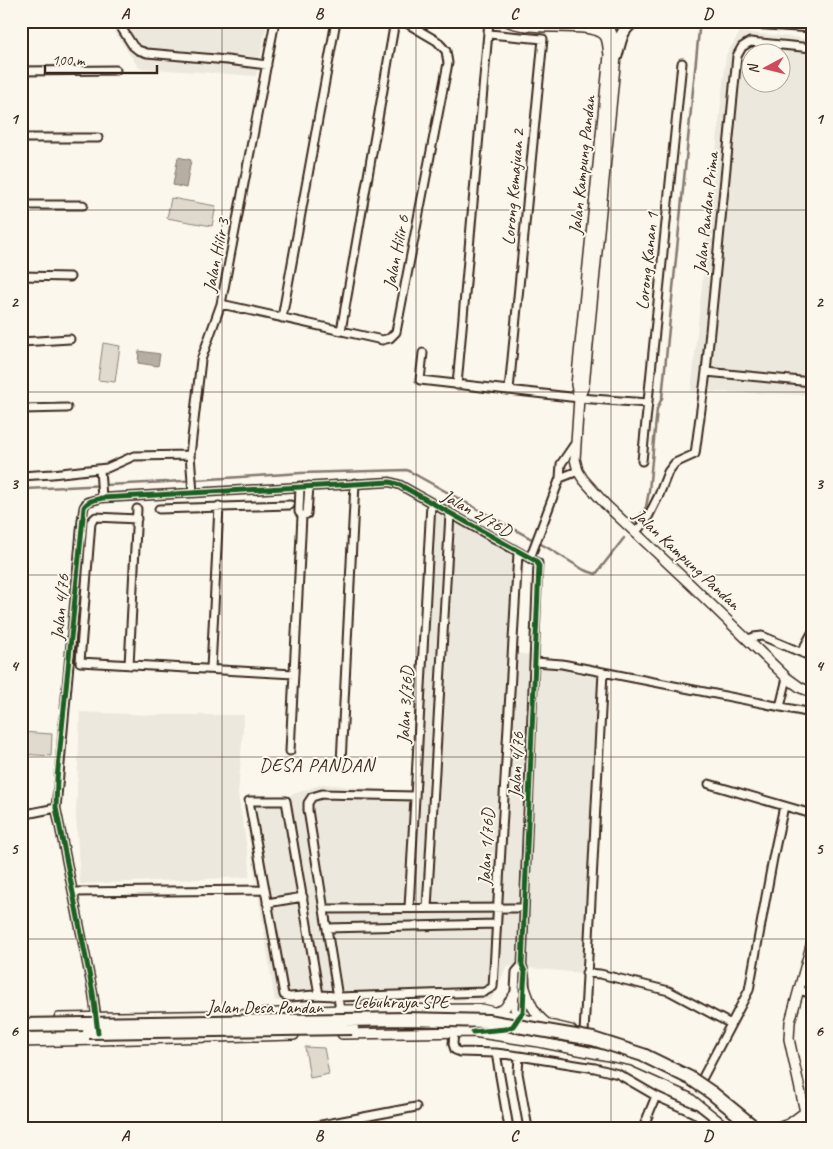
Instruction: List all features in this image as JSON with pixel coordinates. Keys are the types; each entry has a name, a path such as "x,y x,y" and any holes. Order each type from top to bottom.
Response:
{"highway":[{"path":"616,56 622,34 626,27 635,21"},
{"path":"738,21 812,26"},
{"name":"Lebuhraya SPE","path":"21,1026 407,1019 488,1021 593,1039 643,1054 690,1078 712,1092 755,1128"},
{"name":"Lebuhraya SPE","path":"21,1034 407,1027 487,1029 590,1048 640,1062 686,1084 708,1098 744,1128"}],"street":[{"path":"117,21 138,50 267,66"},
{"name":"Jalan Hilir 3","path":"193,493 190,455 201,360 221,304 275,21"},
{"path":"282,318 336,21"},
{"path":"341,331 395,21"},
{"name":"Jalan Hilir 6","path":"221,304 382,340 390,338 396,332 448,63 446,50 437,41 403,21"},
{"path":"456,385 490,21"},
{"name":"Jalan Kampung Pandan","path":"507,21 525,27 588,29 600,32 607,40 609,55 576,385 579,398"},
{"name":"Jalan Kampung Pandan","path":"590,21 603,24 612,32 616,42 616,56 584,386 579,398 574,445 578,471 596,495 787,678 800,688 812,692"},
{"name":"Lorong Kemajuan 2","path":"489,34 543,39 509,390"},
{"name":"Jalan Pandan Prima","path":"635,533 647,519 668,472 675,463 695,454 706,372 737,56 742,47 750,42 812,48"},
{"name":"Lorong Kanan 1","path":"642,462 682,63"},
{"path":"21,71 116,70"},
{"path":"21,138 98,138"},
{"path":"21,205 84,204"},
{"path":"21,276 70,277"},
{"path":"21,342 70,339"},
{"path":"423,353 420,380 579,398 648,403"},
{"path":"706,372 812,382"},
{"path":"21,409 68,408"},
{"path":"530,558 560,478 562,464 574,445"},
{"path":"21,476 107,468 134,456 190,455"},
{"path":"100,469 102,498 355,483 341,763"},
{"path":"560,478 578,471"},
{"name":"Jalan 2/76D","path":"355,483 390,482 400,485 518,553 530,558 538,563 539,566"},
{"path":"290,750 302,516 299,512 300,486"},
{"path":"302,516 307,514 308,486"},
{"name":"Jalan 4/76","path":"98,1025 56,808 57,779 82,520 84,507 87,502 102,498"},
{"name":"Jalan 3/76D","path":"409,908 431,503"},
{"path":"159,509 290,505"},
{"path":"211,670 219,506"},
{"path":"129,665 138,509"},
{"path":"427,908 450,514"},
{"path":"137,519 96,517 92,522 80,662 294,674"},
{"name":"Jalan 1/76D","path":"338,997 484,992 493,987 518,553"},
{"name":"Jalan 4/76","path":"522,965 516,972 514,994 514,1009 520,1017 523,1012 525,972 522,965 539,566"},
{"path":"802,652 812,633"},
{"path":"748,639 762,636 812,657"},
{"path":"535,662 562,664 812,713"},
{"path":"584,1033 603,672"},
{"path":"780,706 787,678"},
{"path":"709,784 812,814"},
{"path":"340,1010 308,803 312,797 322,794 415,796"},
{"path":"319,995 286,801 249,801 284,995 289,997 319,995 338,997"},
{"path":"702,1079 749,990 784,806"},
{"path":"21,815 56,808"},
{"path":"73,892 265,890"},
{"path":"267,903 303,897"},
{"path":"324,909 524,908"},
{"path":"327,928 496,924"},
{"path":"809,1128 789,1039 790,1022 812,942"},
{"path":"586,973 600,974 669,991 731,1024"},
{"path":"524,985 531,1006 538,1017 546,1024"},
{"path":"799,990 812,994"},
{"path":"496,1012 504,1009 514,994"},
{"name":"Jalan Desa Pandan","path":"21,1020 98,1025 340,1010 480,1009 520,1017"},
{"path":"520,1017 639,1048 702,1079 762,1128"},
{"path":"473,1032 506,1029 513,1026 520,1017"},
{"path":"520,1017 520,1026 528,1033 606,1050 694,1089 744,1128"},
{"name":"Jalan Desa Pandan","path":"21,1026 468,1021 520,1017"},
{"path":"98,1025 102,1037 123,1036 149,1039"},
{"path":"57,1041 91,1038 98,1025"},
{"path":"454,1032 453,1044 455,1050 460,1052 519,1056 596,1068 618,1074 656,1096 694,1113 713,1128"},
{"name":"Jalan Desa Pandan","path":"21,1042 473,1032 539,1042 634,1061"},
{"path":"496,1053 509,1128"},
{"path":"519,1056 518,1073 528,1128"},
{"path":"645,1128 645,1123 656,1096"},
{"path":"306,1128 416,1107"},
{"path":"778,1128 789,1124 805,1112"},
{"path":"804,1128 805,1112"}],"shaded area":[{"path":"107,21 268,21 256,76 139,68"},
{"path":"740,32 812,39 812,395 691,391 726,55"},
{"path":"178,157 191,160 186,188 173,185"},
{"path":"171,198 216,206 212,226 167,218"},
{"path":"103,343 120,346 115,382 98,380"},
{"path":"139,351 160,354 158,366 138,363"},
{"path":"428,493 525,548 516,653 605,667 592,974 507,966 491,1000 275,1001 243,800 288,796 322,784 410,792"},
{"path":"80,712 154,715 244,715 238,795 250,866 249,877 80,884 76,816"},
{"path":"21,732 52,734 51,756 21,754"},
{"path":"305,1047 324,1048 329,1074 310,1078"}],"waterway":[{"path":"636,522 646,507 657,409 662,398 699,30"},
{"path":"26,489 301,473 407,470 584,570 596,574 624,538"}],"cycle path":[{"path":"98,1033 93,993 56,808 57,779 84,507 90,502 102,498 390,482 400,485 536,561 539,566 522,965 525,972 523,1012 513,1026 506,1029 473,1032"}],"district":[{"name":"DESA PANDAN","path":"317,764"}]}
